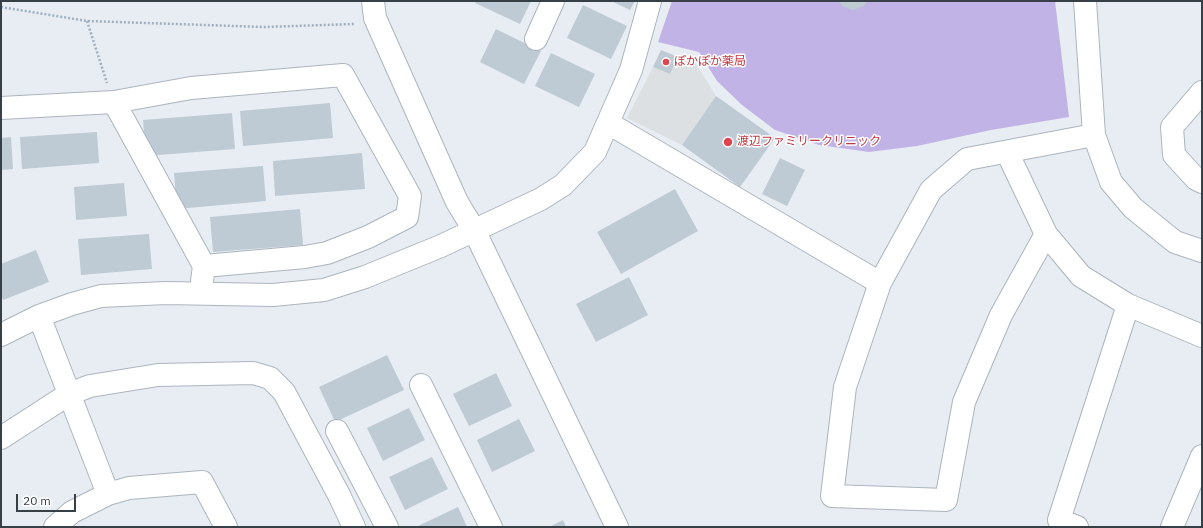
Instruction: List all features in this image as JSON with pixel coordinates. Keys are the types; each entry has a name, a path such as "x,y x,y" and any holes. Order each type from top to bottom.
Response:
{"street":[{"path":"536,39 553,1"},
{"path":"1,335 39,316 72,304 101,296 166,293 273,295 324,290 365,277 441,246 541,199 563,185 595,152 631,70 650,1"},
{"path":"1085,1 1094,135 1110,182 1132,208 1175,242 1202,251"},
{"path":"374,9 457,202 474,230 617,527"},
{"path":"1,108 114,102 191,88 343,75 410,196 407,217 368,237 327,254 204,266"},
{"path":"1202,92 1172,127 1174,156 1196,180 1202,182"},
{"path":"114,102 204,266 199,294"},
{"path":"608,123 880,283"},
{"path":"1046,234 1001,315 964,402 946,500 832,496 845,388 880,283 931,190 966,159 1094,135"},
{"path":"1007,152 1046,234 1081,276 1128,305 1202,336"},
{"path":"1077,527 1058,520 1128,305"},
{"path":"39,316 108,494"},
{"path":"1,438 69,394 90,386 158,375 253,373 270,378 284,392 339,495 354,527"},
{"path":"422,385 491,527"},
{"path":"337,431 387,527"},
{"path":"1172,527 1202,456"},
{"path":"55,527 72,512 108,494 129,488 202,482 226,527"}],"path":[{"path":"1,7 87,21 264,27 356,24 374,9"},
{"path":"87,21 114,102"}],"shaded area":[{"path":"672,1 1055,1 1069,117 991,130 917,146 869,152 819,145 775,130 742,105 717,81 699,52 658,42"},
{"path":"678,57 693,59 716,96 682,145 627,118 653,67 670,74"}],"building":[{"path":"476,1 531,1 520,24 475,3"},
{"path":"611,1 635,1 630,10"},
{"path":"839,1 867,1 864,6 853,10 842,6"},
{"path":"583,5 627,26 611,59 567,38"},
{"path":"496,29 541,51 524,84 480,62"},
{"name":"ぽかぽか薬局","path":"661,50 678,57 670,74 653,67"},
{"path":"551,53 595,74 579,107 535,86"},
{"name":"渡辺ファミリークリニック","path":"716,96 775,138 740,187 682,145"},
{"path":"330,103 333,138 243,146 240,111"},
{"path":"232,113 235,149 146,156 143,120"},
{"path":"97,132 99,163 22,169 20,137"},
{"path":"11,137 13,169 1,170 1,138"},
{"path":"362,153 365,189 275,196 273,161"},
{"path":"780,158 805,170 787,206 762,194"},
{"path":"263,166 266,201 177,209 174,173"},
{"path":"124,183 127,216 76,220 74,187"},
{"path":"675,189 698,231 621,274 597,232"},
{"path":"300,209 303,245 213,252 210,217"},
{"path":"149,234 152,269 81,275 78,239"},
{"path":"36,250 49,282 3,300 1,294 1,264"},
{"path":"629,277 648,315 596,342 576,304"},
{"path":"387,355 404,390 335,422 319,387"},
{"path":"496,373 512,406 469,426 453,394"},
{"path":"409,408 425,440 383,461 367,428"},
{"path":"519,419 535,451 492,472 477,440"},
{"path":"432,457 448,489 405,510 389,477"},
{"path":"458,507 467,527 416,527"},
{"path":"563,520 566,527 549,527"}],"place":[{"name":"ぽかぽか薬局","path":"666,62"},
{"name":"渡辺ファミリークリニック","path":"728,142"}]}
